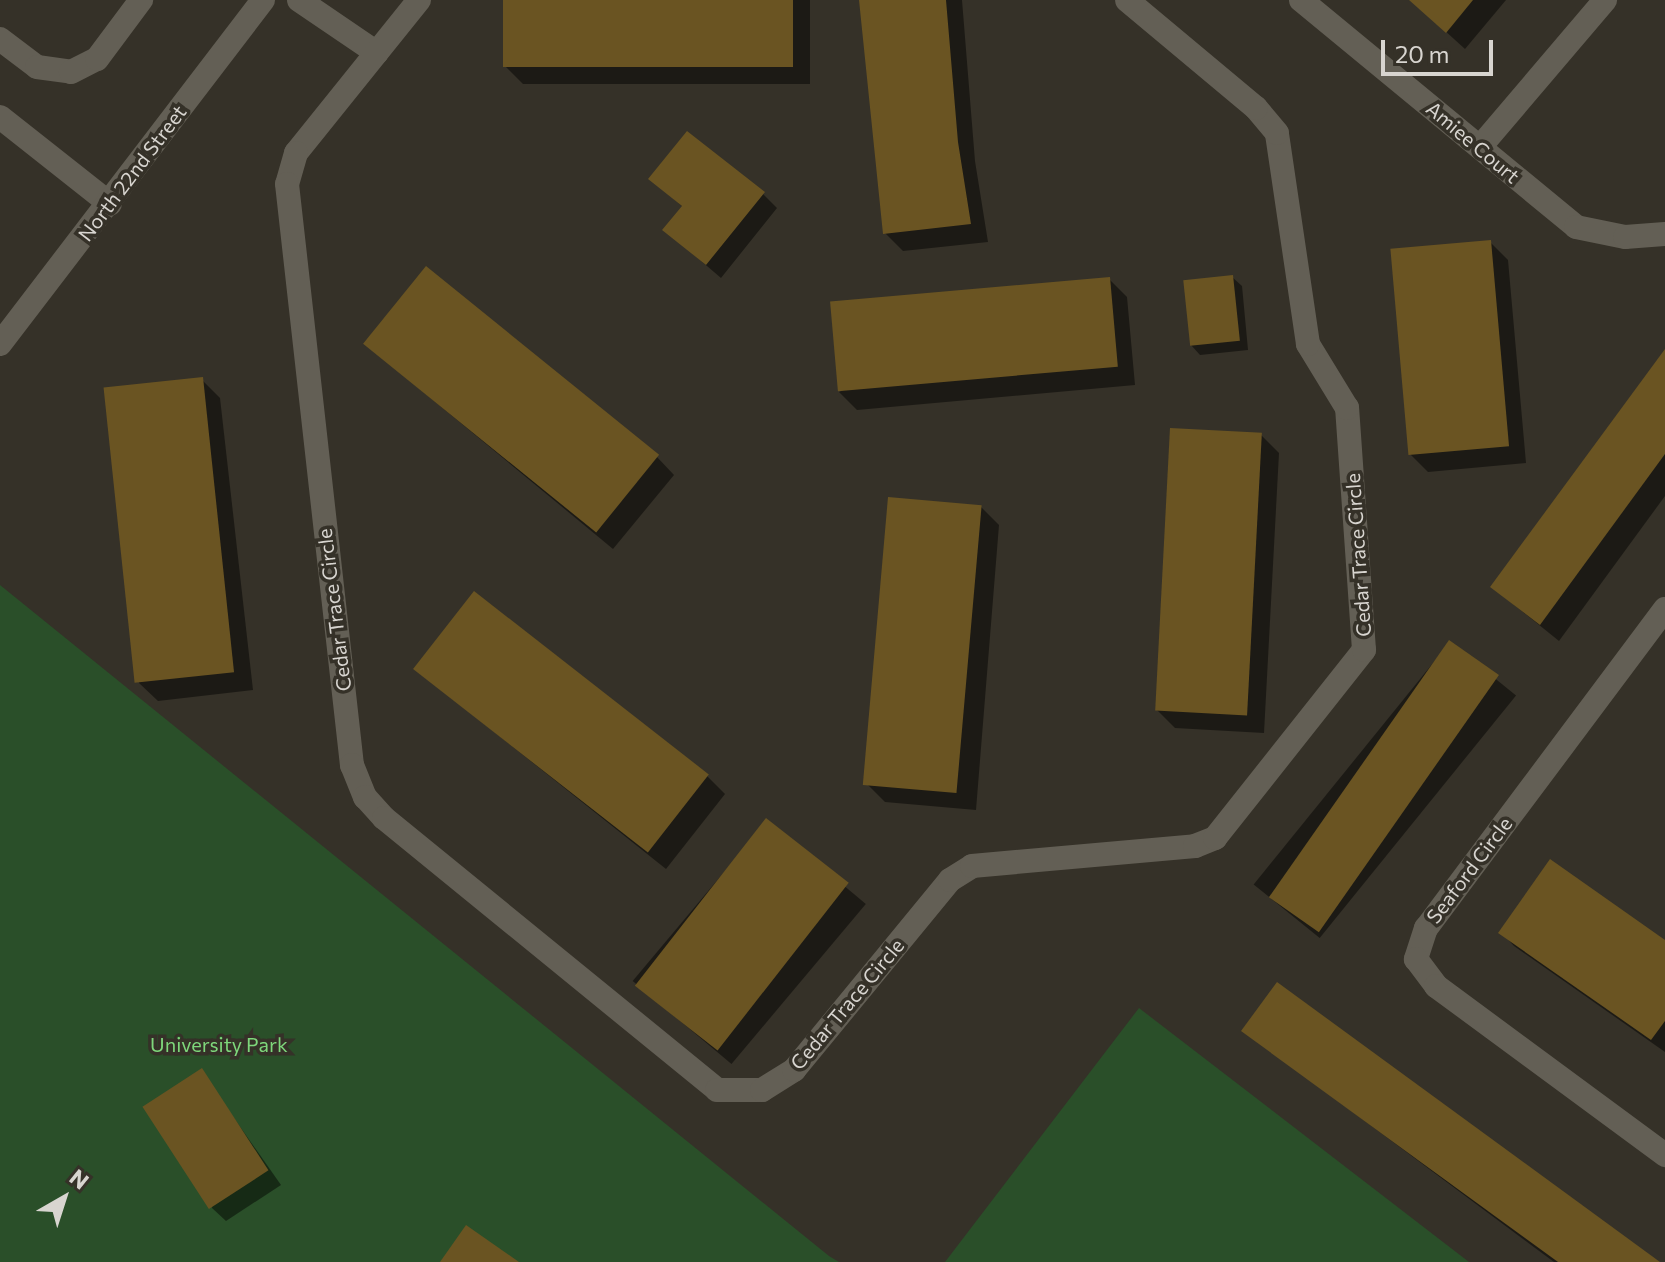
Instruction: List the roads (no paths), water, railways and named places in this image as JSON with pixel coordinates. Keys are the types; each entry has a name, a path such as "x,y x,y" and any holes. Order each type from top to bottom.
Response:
{"street":[{"path":"0,39 37,67 71,72 97,59 141,0"},
{"name":"North 22nd Street","path":"0,344 263,0"},
{"path":"299,0 377,53"},
{"name":"Cedar Trace Circle","path":"419,0 296,153 287,184 352,765 365,797 384,818 717,1090 762,1090 794,1070 950,880 972,866 1195,846 1215,838 1364,650 1347,408 1308,344 1277,133 1256,108 1127,0"},
{"name":"Amiee Court","path":"1301,0 1576,227 1625,237 1665,234"},
{"path":"1480,147 1605,0"},
{"path":"0,117 110,204"},
{"name":"Seaford Circle","path":"1665,609 1426,928 1416,959 1436,986 1665,1155"}],"park label":[{"name":"University Park","path":"219,1044"}]}
